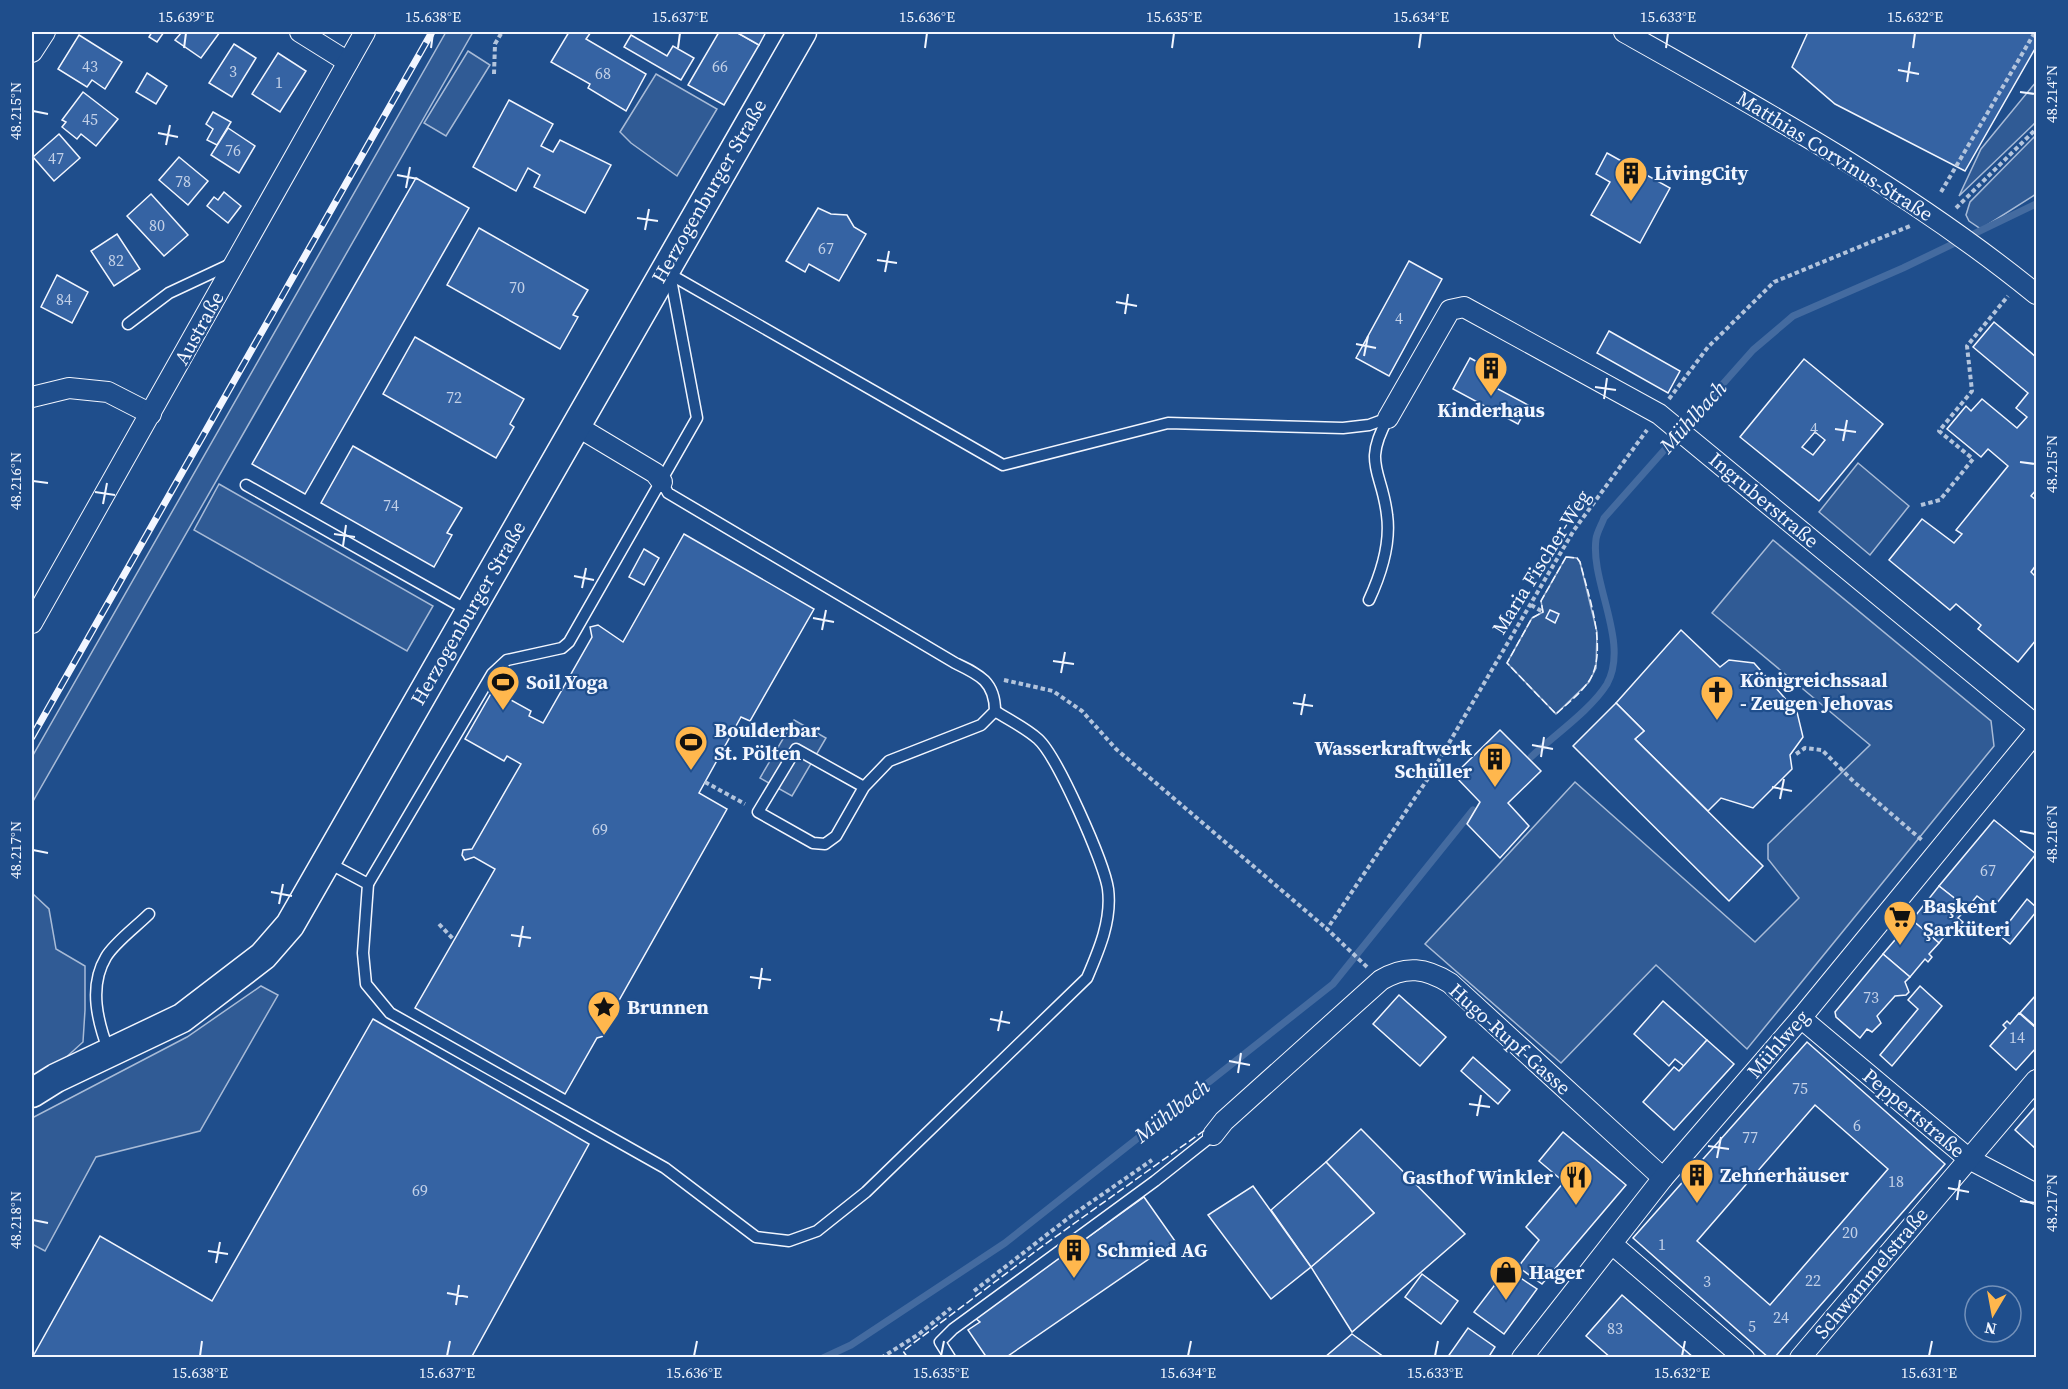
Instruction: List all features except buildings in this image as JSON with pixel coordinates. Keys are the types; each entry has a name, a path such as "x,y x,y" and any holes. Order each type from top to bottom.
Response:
{"street":[{"path":"32,52 45,32"},
{"path":"300,32 348,62"},
{"name":"Austraße","path":"32,623 365,32"},
{"name":"Herzogenburger Straße","path":"32,1093 109,1052 182,1018 272,949 290,925 575,425 667,272 802,32"},
{"name":"Matthias Corvinus-Straße","path":"1624,32 1733,93 1933,217 2037,294"},
{"name":"Ingruberstraße","path":"1388,418 1450,310 1464,307 1663,417 2037,725"},
{"path":"32,397 69,388 108,392 151,414"},
{"path":"575,425 656,473 662,482"},
{"name":"Mühlweg","path":"1522,1358 1663,1178 1801,1018 2037,732"},
{"name":"Hugo-Rupf-Gasse","path":"1213,1135 1224,1121 1381,980 1392,973 1410,969 1424,970 1450,983 1663,1178"},
{"name":"Peppertstraße","path":"1801,1018 1969,1159 2037,1194"},
{"name":"Schwammelstraße","path":"1800,1358 2037,1080"},
{"path":"1612,1244 1744,1358"}],"lane":[{"path":"128,324 169,293 236,261"},
{"path":"667,272 1003,465 1168,423 1343,428 1369,425 1388,418"},
{"path":"667,272 697,418 569,642 562,648 507,660 492,674 369,884 363,953 366,984 390,1013 665,1168 756,1237 789,1241 817,1231 866,1192 1087,978 1104,941 1108,889 1090,837 1057,766 1038,739 995,711"},
{"path":"1369,600 1383,570 1388,516 1373,461 1376,440 1388,418"},
{"path":"662,482 668,493 955,663 983,676 995,698 995,711 981,725 889,761 864,786 836,836 825,844 813,843 758,812 796,749 864,786"},
{"path":"246,485 469,611"},
{"path":"327,862 369,884"},
{"path":"109,1052 100,1028 95,993 106,957 149,914"},
{"path":"950,1358 940,1341 953,1329 1155,1181 1213,1135"}],"path":[{"path":"494,74 495,44 502,32"},
{"path":"1941,192 2035,32"},
{"name":"Maria Fischer-Weg","path":"1327,929 1429,777 1574,530 1663,417 1708,346 1774,282 1956,208 2037,129"},
{"path":"1921,505 1940,500 1973,459 1939,431 1972,391 1967,346 2020,281"},
{"path":"1531,606 1543,612"},
{"path":"983,676 1053,690 1082,711 1116,749 1327,929 1381,980"},
{"path":"1796,754 1805,748 1822,750 1854,782 1937,853"},
{"path":"705,782 758,812"},
{"path":"438,924 454,940"},
{"path":"972,1293 1071,1216 1158,1156"},
{"path":"881,1358 919,1334 955,1305"}],"shaded area":[{"path":"446,32 473,32 32,803 32,757"},
{"path":"468,51 490,65 446,136 424,123"},
{"path":"656,74 717,109 677,176 631,143 620,132"},
{"path":"2036,82 2036,122 1959,196 1981,149"},
{"path":"2036,135 2036,194 1981,229 1969,221 1966,215 1970,202"},
{"path":"1858,463 1909,506 1870,555 1819,512"},
{"path":"219,484 433,606 407,651 194,530"},
{"path":"1773,540 1991,721 1994,746 1747,1049 1656,965 1561,1063 1425,944 1575,782 1755,942 1799,898 1768,859 1768,844 1870,745 1712,613"},
{"path":"1566,557 1577,558 1580,562 1597,632 1596,668 1589,682 1556,714 1507,663 1532,618 1543,612 1541,601"},
{"path":"794,720 826,738 792,796 760,778"},
{"path":"32,893 49,909 56,949 85,966 85,1010 83,1042 62,1061 32,1077"},
{"path":"261,986 278,995 200,1131 96,1157 45,1251 32,1244 32,1118 187,1037"}],"waterway":[{"name":"Mühlbach","path":"1531,757 1600,694 1613,668 1612,631 1596,556 1597,536 1604,518 1753,350 1793,316 1903,268 2036,204"},
{"name":"Mühlbach","path":"823,1358 851,1345 1005,1243 1333,984 1473,810"}],"railway":[{"path":"32,737 432,32"}],"fence":[{"path":"1566,557 1577,558 1580,562 1595,622 1597,654 1595,669 1589,681 1556,714 1507,663 1532,618 1543,612 1541,601 1566,557"},
{"path":"908,1358 903,1351 1044,1245 1205,1130"}],"place":[{"name":"LivingCity","path":"1631,202"},
{"name":"Kinderhaus","path":"1491,397"},
{"name":"Soil Yoga","path":"503,711"},
{"name":"Königreichssaal - Zeugen Jehovas","path":"1717,721"},
{"name":"Boulderbar St. Pölten","path":"691,771"},
{"name":"Wasserkraftwerk Schüller","path":"1495,788"},
{"name":"Başkent Şarküteri","path":"1900,946"},
{"name":"Brunnen","path":"604,1036"},
{"name":"Zehnerhäuser","path":"1697,1204"},
{"name":"Gasthof Winkler","path":"1576,1206"},
{"name":"Schmied AG","path":"1074,1279"},
{"name":"Hager","path":"1506,1301"}]}
